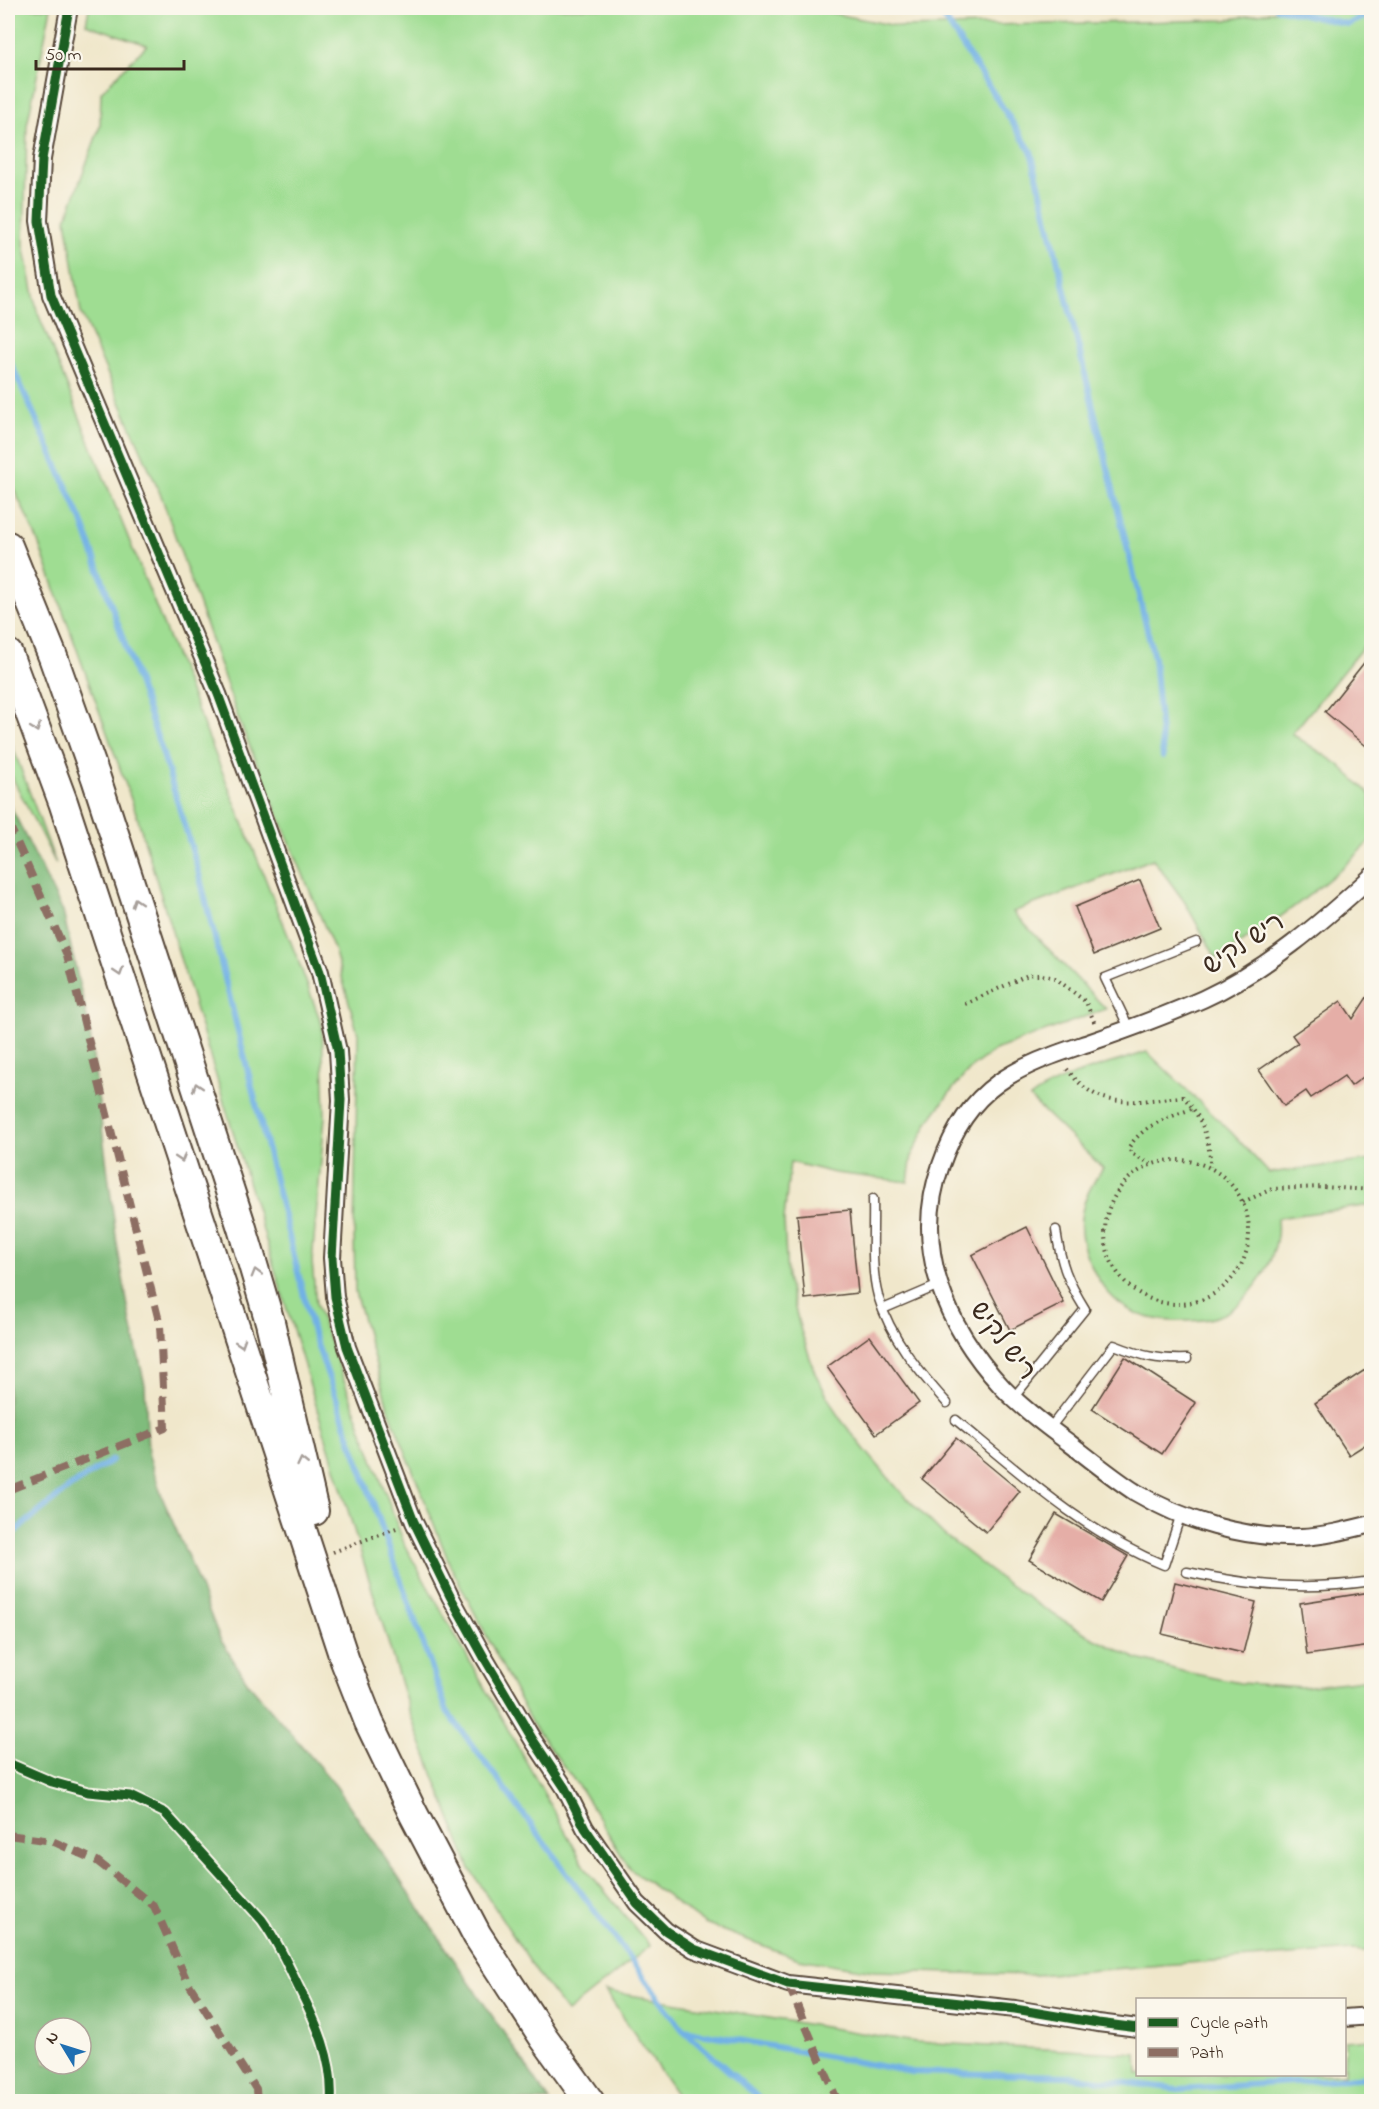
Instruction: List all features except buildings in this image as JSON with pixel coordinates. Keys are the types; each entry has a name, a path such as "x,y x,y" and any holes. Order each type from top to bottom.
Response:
{"highway":[{"path":"8,546 53,657 96,778 242,1228 270,1322 324,1556 350,1660 369,1722"},
{"path":"8,654 63,802 345,1661 369,1722 413,1813 477,1935 544,2038 590,2102"}],"street":[{"path":"69,8 42,159 39,221 51,295 218,694 320,972 338,1051 341,1100 332,1258 335,1297 347,1347 414,1521 485,1659 532,1740 565,1788 585,1828 637,1903 666,1931 694,1949 788,1984 1015,2009 1098,2024 1136,2028"},
{"name":"ריש לקיש","path":"1371,876 1321,921 1239,980 1202,999 1021,1069 997,1084 965,1116 952,1137 932,1188 930,1253 939,1285 951,1314 964,1339 984,1366 1014,1397 1050,1428 1136,1492 1180,1514 1209,1524 1272,1537 1304,1537 1371,1524"},
{"path":"1346,2018 1371,2016"}],"lane":[{"path":"1129,1028 1105,978 1196,942"},
{"path":"873,1199 874,1270 878,1294 886,1319 907,1354 947,1403"},
{"path":"1014,1397 1085,1309 1070,1284 1061,1262 1056,1230"},
{"path":"883,1309 939,1285"},
{"path":"1050,1428 1114,1345 1140,1355 1161,1359 1187,1359"},
{"path":"956,1420 1052,1499 1110,1537 1164,1565 1180,1514"},
{"path":"1187,1572 1236,1582 1280,1587 1326,1586 1371,1581"}],"path":[{"path":"966,1004 1028,975 1055,978 1086,1002 1101,1039"},
{"path":"1056,1055 1078,1083 1103,1098 1131,1102 1183,1097 1194,1108 1211,1150 1210,1167"},
{"path":"1152,1164 1131,1153 1130,1147 1134,1140 1141,1131 1165,1118 1194,1108"},
{"path":"1174,1159 1193,1161 1210,1167 1226,1177 1238,1191 1243,1202 1250,1226 1249,1244 1243,1262 1234,1278 1220,1290 1204,1299 1187,1304 1169,1304 1152,1300 1130,1286 1113,1265 1107,1248 1105,1230 1114,1196 1139,1170 1152,1164 1174,1159"},
{"path":"1243,1202 1272,1189 1323,1187 1371,1190"},
{"path":"324,1556 414,1521"}],"green space":[{"path":"8,8 51,8 27,125 24,244 37,311 298,960 322,1025 325,1116 312,1262 316,1304 405,1546 587,1870 650,1946 567,2012 539,1976 470,1869 409,1711 136,813 37,539 8,476"},
{"path":"89,8 807,8 901,27 1226,20 1291,8 1371,8 1371,637 1292,734 1338,764 1371,795 1371,841 1297,904 1216,958 1184,901 1153,859 1013,912 1106,1009 995,1050 972,1067 929,1121 912,1155 908,1182 835,1173 790,1162 784,1220 787,1278 815,1373 838,1416 865,1450 898,1489 943,1534 1002,1580 1048,1611 1095,1639 1135,1658 1185,1672 1240,1683 1303,1687 1371,1679 1371,1952 1353,1950 1036,1975 874,1971 799,1959 705,1924 630,1869 582,1791 531,1722 450,1565 388,1407 355,1292 358,1034 334,949 238,718 162,498 81,313 66,219 100,126 101,92 147,45 86,24"},
{"path":"8,734 56,864 8,769"},
{"path":"8,801 63,912 89,1027 117,1244 131,1324 145,1385 148,1453 162,1497 220,1639 248,1683 336,1786 550,2101 8,2101"},
{"path":"1147,1052 1231,1132 1269,1173 1371,1160 1371,1205 1277,1218 1277,1234 1270,1261 1256,1286 1236,1306 1209,1319 1181,1321 1150,1318 1125,1307 1105,1288 1089,1261 1081,1236 1085,1201 1103,1168 1030,1098 1070,1077"},
{"path":"605,1991 916,2042 1136,2054 1136,2076 1346,2076 1346,2041 1371,2039 1371,2101 681,2101"}],"waterway":[{"path":"938,8 1031,151 1154,658 1163,757"},
{"path":"1277,8 1348,24 1372,14"},
{"path":"8,357 82,521 162,751 197,866 313,1333 447,1711 682,2029 763,2102"},
{"path":"8,1537 70,1487 112,1460"},
{"path":"684,2030 912,2072 1067,2076 1179,2089 1372,2077"}],"marked path":[{"path":"8,822 67,955 160,1325 165,1428 8,1490"},
{"path":"8,1835 52,1841 97,1861 154,1906 187,1981 256,2089 257,2102"},
{"path":"788,1984 838,2102"}],"cycle path":[{"path":"69,8 42,159 39,221 51,295 218,694 320,972 338,1051 341,1100 332,1258 335,1297 347,1347 414,1522 450,1596 533,1740 565,1788 585,1828 637,1903 666,1931 694,1949 788,1984 1015,2009 1136,2028"},
{"path":"8,1763 52,1782 88,1792 130,1796 165,1813 262,1920 277,1944 311,2013 327,2056 331,2102"}]}
